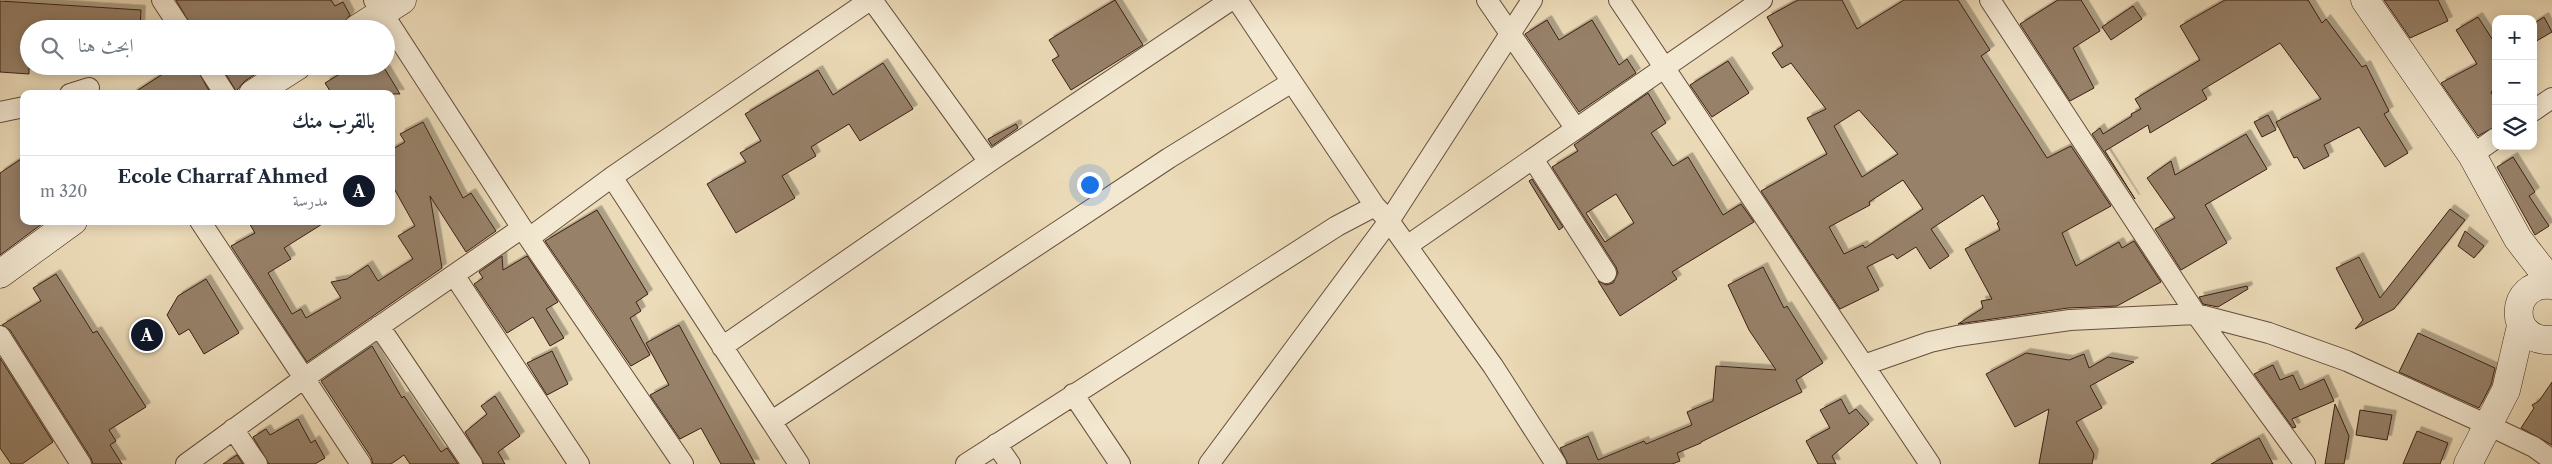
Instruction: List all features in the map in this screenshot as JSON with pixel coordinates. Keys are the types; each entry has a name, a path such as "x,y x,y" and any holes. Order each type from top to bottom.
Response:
{"main road":[{"path":"2365,0 2472,155 2518,239 2552,284"},
{"path":"367,20 386,4"},
{"path":"258,90 283,75"},
{"path":"0,274 67,225"},
{"path":"2518,239 2521,299 2518,317 2522,326 2535,338 2552,340"},
{"path":"2521,299 2535,286 2552,284"},
{"path":"2468,464 2490,426 2506,390 2522,326"},
{"path":"2506,390 2552,340"}],"street":[{"path":"162,0 175,20"},
{"path":"186,464 303,379 454,275 525,233 612,177 871,0 990,162"},
{"path":"722,347 990,162 1231,0"},
{"path":"1237,0 1375,206 1389,220 1493,366 1556,464"},
{"path":"1487,0 1576,129"},
{"path":"1209,464 1389,220 1532,0"},
{"path":"1619,0 1930,464"},
{"path":"1407,246 1762,0"},
{"path":"1990,0 2196,314 2305,464"},
{"path":"386,4 525,233 683,464"},
{"path":"213,75 222,90"},
{"path":"772,422 1169,158 1292,82"},
{"path":"2537,108 2552,98"},
{"path":"0,112 20,109"},
{"path":"2472,155 2492,141"},
{"path":"1533,159 1606,273"},
{"path":"612,177 799,464"},
{"path":"966,464 1072,394 1337,226 1375,206"},
{"path":"203,225 361,464"},
{"path":"454,275 579,464"},
{"path":"1864,365 1930,342 1957,336 2070,320 2196,314 2269,333 2347,361 2534,447 2552,460"},
{"path":"379,326 472,464"},
{"path":"0,336 81,464"},
{"path":"1072,394 1120,464"},
{"path":"233,429 257,464"},
{"path":"996,444 1010,464"}],"building":[{"path":"176,0 331,0 335,6 343,2 350,15 346,20 188,20"},
{"path":"1115,0 1143,45 1071,90 1052,60 1059,56 1049,40"},
{"path":"1798,0 1842,0 1857,29 1904,0 1958,0 1990,50 1981,56 2047,158 2071,146 2111,206 2062,233 2076,266 2119,242 2122,248 2134,241 2161,282 2117,306 2068,308 1958,324 1983,308 1981,301 1992,299 1965,249 2000,230 1997,223 1999,222 1983,195 1931,229 1949,256 1930,269 1916,247 1897,259 1893,254 1867,267 1879,290 1840,309 1761,191 1827,154 1807,118 1826,109 1791,63 1782,68 1772,53 1783,46 1767,17","holes":["1859,110 1898,154 1862,177 1834,126","1903,180 1923,209 1865,248 1863,245 1844,254 1829,227 1870,205 1869,202"]},
{"path":"2058,0 2081,0 2100,31 2073,48 2094,88 2070,101 2020,24"},
{"path":"2225,0 2308,0 2322,23 2326,19 2362,67 2366,65 2389,111 2384,114 2408,153 2385,167 2359,127 2324,145 2329,156 2304,169 2297,157 2294,158 2276,122 2321,99 2280,43 2202,90 2207,99 2150,133 2148,125 2105,151 2135,199 2092,134 2100,128 2103,134 2132,116 2131,114 2141,109 2135,99 2200,60 2180,26"},
{"path":"2384,0 2438,0 2448,21 2410,38"},
{"path":"0,1 141,10 140,20 20,20 20,73 0,72"},
{"path":"2133,6 2142,19 2111,40 2102,27"},
{"path":"2478,17 2492,39 2492,128 2478,136 2441,83 2477,64 2456,30"},
{"path":"2544,17 2552,32 2537,41 2537,21"},
{"path":"1547,20 1559,40 1592,20 1619,65 1627,59 1636,73 1579,112 1525,34"},
{"path":"1728,61 1749,93 1712,117 1690,85"},
{"path":"883,63 913,109 860,141 849,124 811,147 816,156 782,176 795,198 736,233 707,184 746,162 740,153 761,141 745,114 818,70 833,95"},
{"path":"161,75 200,75 209,90 138,90"},
{"path":"226,75 254,75 245,81 235,90"},
{"path":"338,75 388,75 400,94 395,94 395,90 329,90 325,83"},
{"path":"1648,93 1666,123 1651,133 1673,166 1688,157 1723,215 1741,204 1754,222 1672,272 1677,279 1620,316 1598,281 1606,285 1613,283 1618,273 1616,267 1552,167 1578,151 1574,145","holes":["1616,194 1634,223 1605,242 1586,213"]},
{"path":"2268,115 2276,130 2262,137 2254,122"},
{"path":"423,122 463,198 471,193 496,231 466,252 430,196 442,268 307,362 231,246 255,233 250,225 321,225 284,248 291,259 268,273 292,314 301,309 306,318 341,298 331,282 347,279 368,265 378,281 413,259 398,236 415,226 395,190 395,148 405,142 400,134"},
{"path":"1016,124 1018,128 992,146 988,139"},
{"path":"2246,134 2267,169 2205,205 2227,243 2181,270 2155,229 2175,218 2147,178 2171,161 2175,175"},
{"path":"2513,157 2535,192 2529,196 2549,226 2535,235 2497,167"},
{"path":"20,160 20,225 41,225 0,255 0,173"},
{"path":"1532,179 1563,227 1559,230 1529,181"},
{"path":"2450,209 2465,220 2394,309 2355,329 2363,320 2336,268 2359,257 2380,298"},
{"path":"597,210 648,294 636,302 641,311 630,318 650,355 631,366 545,241"},
{"path":"2465,231 2484,246 2474,258 2458,246"},
{"path":"502,256 503,270 527,256 558,302 546,309 564,338 550,346 533,317 507,333 474,284 483,278 479,272"},
{"path":"1763,267 1784,308 1787,306 1823,363 1796,380 1802,392 1701,443 1677,453 1680,461 1672,464 1568,464 1560,448 1588,436 1598,460 1644,441 1646,444 1692,425 1687,412 1713,401 1716,366 1776,370 1749,330 1728,285"},
{"path":"56,274 93,333 97,331 146,407 109,430 116,441 110,445 122,464 93,464 10,330 2,325 41,301 33,288"},
{"path":"206,279 239,333 204,354 189,329 179,335 167,315 178,296"},
{"path":"2247,286 2248,289 2218,307 2203,304 2199,297"},
{"path":"679,325 755,464 721,464 701,428 680,439 650,395 669,385 646,343"},
{"path":"2418,333 2495,368 2491,385 2479,408 2399,372"},
{"path":"372,346 402,398 404,396 441,452 447,448 458,464 410,464 404,455 391,464 373,464 371,457 321,381"},
{"path":"552,351 568,384 547,395 527,363"},
{"path":"2026,353 2069,360 2084,354 2089,368 2108,357 2134,362 2090,386 2102,408 2076,422 2094,454 2092,464 2039,464 2049,409 2015,427 1986,374"},
{"path":"0,358 53,442 22,464 11,464 0,448"},
{"path":"2273,365 2280,380 2293,375 2300,390 2324,379 2334,401 2292,419 2296,427 2293,428 2254,374"},
{"path":"2552,382 2552,445 2521,428 2534,408 2532,405 2539,401"},
{"path":"495,396 520,436 498,452 505,464 484,464 465,432 487,414 481,406"},
{"path":"1841,399 1849,414 1856,409 1869,424 1832,456 1836,464 1818,464 1806,441 1830,428 1820,410"},
{"path":"2335,404 2349,436 2344,464 2325,464"},
{"path":"2360,410 2392,415 2387,440 2356,435"},
{"path":"298,419 311,443 315,440 325,458 315,464 269,464 253,437 266,429 270,435"},
{"path":"2417,431 2448,443 2440,464 2403,464"},
{"path":"2259,438 2273,464 2211,464"},
{"path":"237,455 243,464 223,464"}],"place":[{"name":"Ecole Charraf Ahmed","path":"147,335"}]}
